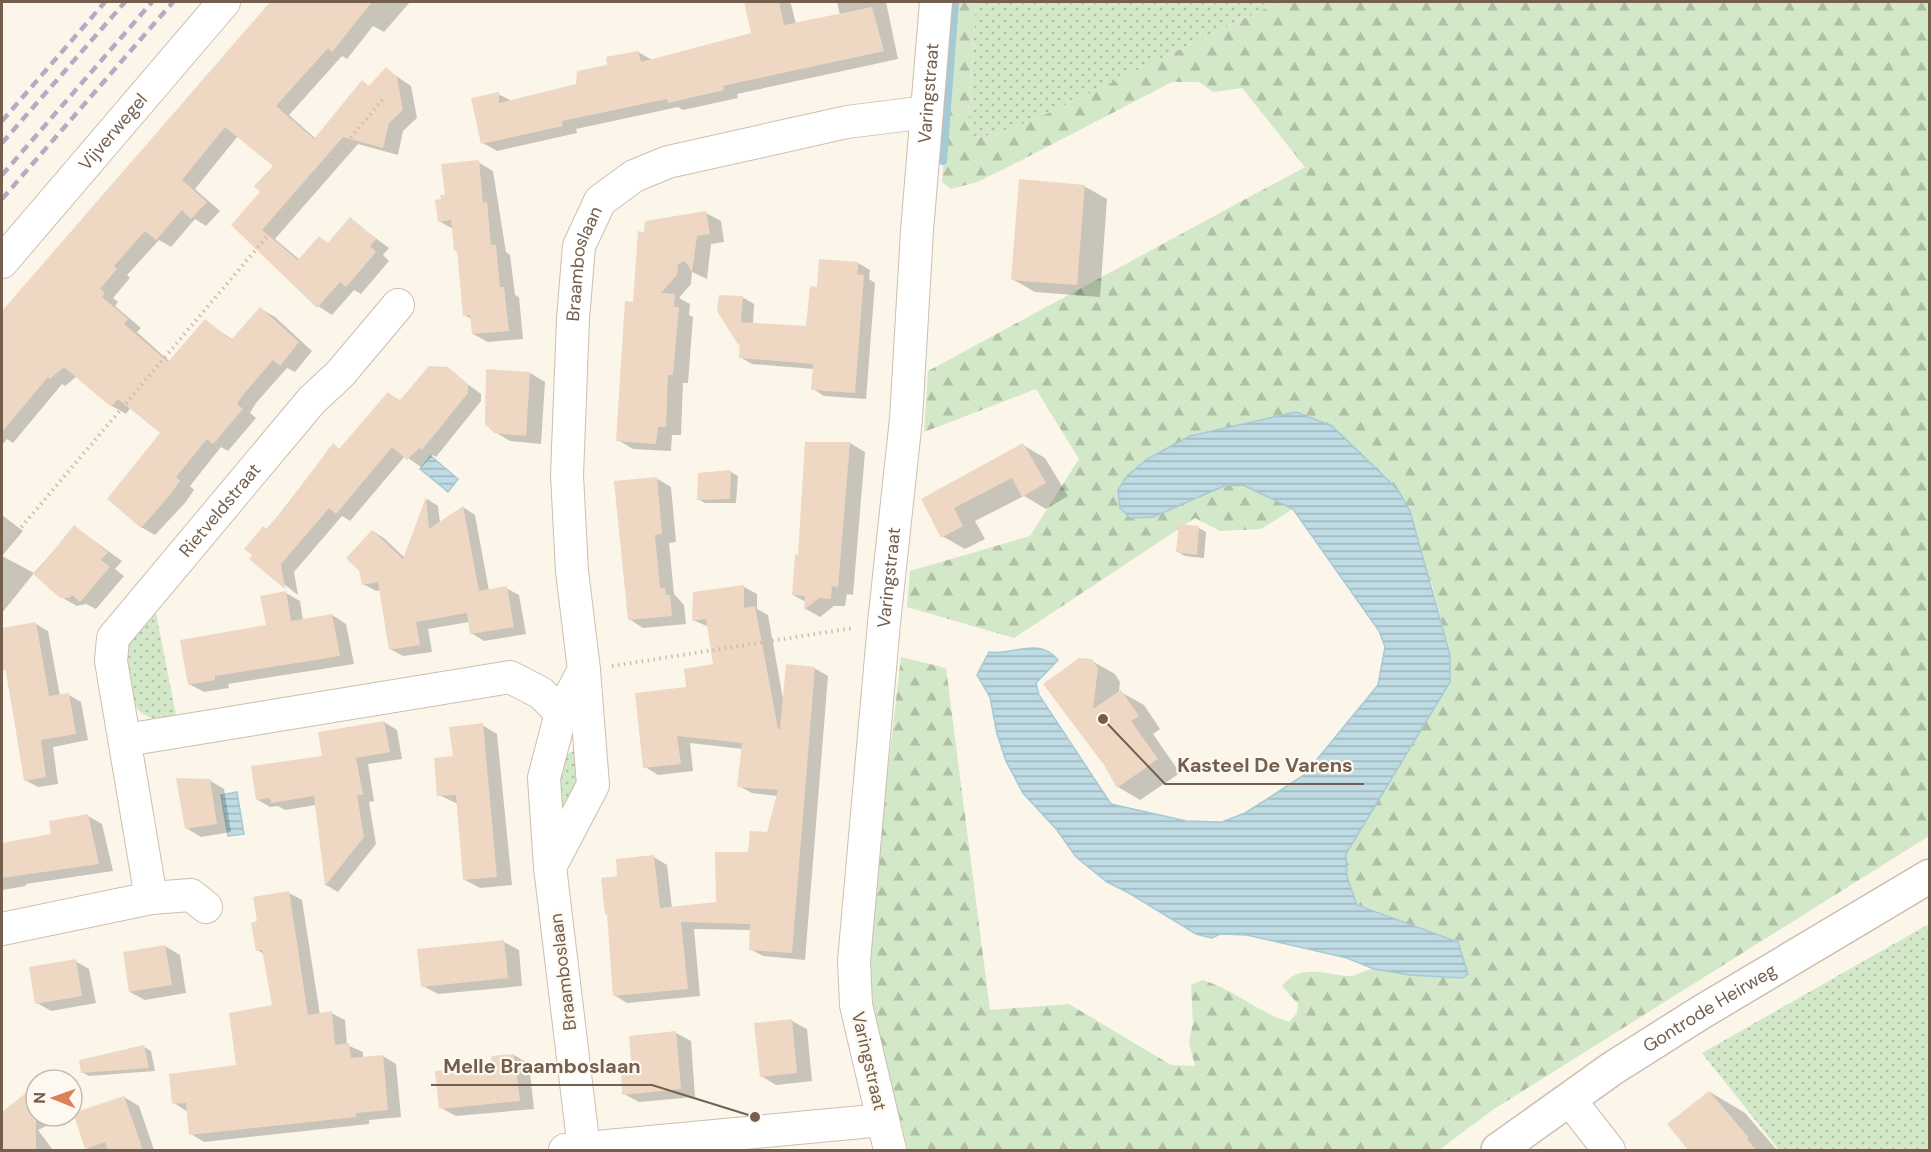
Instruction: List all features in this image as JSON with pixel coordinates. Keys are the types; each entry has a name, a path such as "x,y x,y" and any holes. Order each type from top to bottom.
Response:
{"street":[{"name":"Vijverwegel","path":"2,262 224,2"},
{"name":"Varingstraat","path":"890,1150 856,1005 854,961 884,623 906,419 936,2"},
{"name":"Braamboslaan","path":"550,867 593,785 584,670 572,571 567,475 573,319 579,246 600,201 634,176 668,162 847,122 927,112"},
{"name":"Rietveldstraat","path":"151,898 111,661 113,638 312,400 340,374 398,304"},
{"name":"Braamboslaan","path":"574,1150 544,778 561,713 584,670"},
{"path":"126,740 510,677 541,693 561,713"},
{"name":"Gontrode Heirweg","path":"1498,1150 1569,1099 1700,1013 1929,876"},
{"path":"2,929 151,898 191,895 206,907"},
{"path":"1569,1099 1609,1150"},
{"path":"574,1150 883,1120"}],"path":[{"path":"2,550 384,98"},
{"path":"584,670 884,623"}],"green space":[{"path":"956,2 976,2 969,119 974,137 994,135 1040,117 1279,2 1929,2 1929,836 1494,1109 1439,1150 908,1150 871,1007 868,941 901,657 946,668 990,1010 1069,1004 1171,1065 1195,1066 1189,1043 1193,1022 1191,985 1203,980 1214,984 1267,1013 1289,1022 1297,1013 1298,1004 1282,986 1297,974 1312,972 1351,976 1371,969 1381,969 1431,975 1458,942 1357,904 1347,877 1346,854 1450,682 1450,655 1431,581 1296,412 1190,436 1153,517 1224,486 1243,485 1293,509 1261,529 1220,531 1195,518 1014,638 907,607 910,571 1030,536 1079,459 1036,389 924,432 928,371 1305,167 1242,88 1213,92 1199,82 1172,82 977,182 951,189 942,182"},
{"path":"976,2 1279,2 1040,117 994,135 973,137 969,119"},
{"path":"154,603 177,720 160,720 139,711 133,703 126,681 121,653"},
{"path":"575,750 583,778 565,814 557,807 555,782 567,754"},
{"path":"1929,924 1929,1150 1779,1150 1702,1053"}],"water":[{"path":"1296,412 1332,426 1398,490 1410,511 1450,655 1450,682 1346,854 1347,877 1357,905 1458,942 1468,974 1462,978 1410,975 1374,969 1347,958 1247,935 1220,934 1212,938 1196,934 1107,882 1076,857 1057,830 1023,793 1006,761 997,734 990,697 977,675 989,652 1034,648 1051,653 1058,660 1036,683 1039,695 1111,804 1186,821 1222,822 1245,813 1305,774 1378,685 1385,647 1379,631 1293,509 1243,485 1224,486 1153,517 1130,518 1120,508 1118,490 1127,476 1147,459 1190,436"},
{"path":"431,456 458,479 448,492 420,469"},
{"path":"237,792 244,834 228,836 221,795"}],"building":[{"path":"270,2 372,2 332,52 328,48 276,106 314,139 362,80 369,86 386,67 397,77 403,110 389,123 383,148 343,137 262,230 298,260 319,236 328,243 350,217 376,239 370,246 376,252 346,287 340,282 317,308 231,225 260,192 254,186 273,166 225,127 182,180 207,202 191,219 182,210 156,240 145,231 114,266 117,269 100,289 105,293 102,297 128,319 124,324 168,362 205,319 231,340 260,307 299,342 280,366 273,360 242,396 237,404 243,409 213,444 207,439 176,477 180,481 170,495 141,528 107,499 160,433 118,399 111,407 64,367 50,379 48,377 2,432 2,311"},
{"path":"744,2 779,2 784,25 872,7 884,51 723,86 724,90 668,103 667,99 562,121 563,126 481,144 471,98 499,92 499,103 576,84 577,71 607,65 606,57 638,51 641,62 751,33"},
{"path":"479,160 483,203 487,202 491,245 496,245 500,287 504,287 509,331 472,334 470,315 463,316 457,250 454,251 451,220 438,222 435,200 441,199 440,195 445,195 441,164"},
{"path":"1019,179 1085,185 1077,285 1011,280"},
{"path":"706,211 710,234 697,236 692,272 685,261 678,264 677,275 661,293 675,294 674,307 679,307 673,375 668,375 666,427 658,427 656,444 616,441 625,301 633,302 638,231 644,232 645,221"},
{"path":"819,259 859,262 857,274 864,275 855,393 811,390 813,364 739,358 740,337 739,346 717,311 719,295 743,296 741,322 806,326 810,286 817,287"},
{"path":"429,366 448,367 468,384 468,393 422,450 419,448 407,460 392,447 336,514 329,508 281,564 285,589 249,559 252,555 244,549 263,526 266,529 284,509 333,443 339,449 388,392 399,401"},
{"path":"486,369 530,372 526,436 494,433 485,424"},
{"path":"805,442 850,442 838,587 832,586 831,599 819,598 804,610 805,596 792,595 795,554 798,555"},
{"path":"1023,443 1046,483 1022,497 1012,478 954,508 963,526 941,538 921,499"},
{"path":"731,470 730,499 697,500 698,473"},
{"path":"657,477 662,534 655,535 660,588 665,588 666,595 670,595 672,616 628,620 614,481"},
{"path":"426,497 429,529 463,506 479,591 507,586 514,627 470,634 467,613 416,622 420,645 389,650 378,582 362,585 359,571 346,558 372,530 403,559"},
{"path":"1179,524 1199,526 1197,555 1176,552"},
{"path":"74,525 108,552 101,560 110,567 80,602 72,595 69,598 60,598 34,575"},
{"path":"744,585 744,608 755,606 778,729 780,729 786,664 815,667 792,953 749,950 750,924 681,922 688,989 613,996 607,914 605,915 601,878 617,876 616,859 654,855 660,908 716,902 715,852 748,852 750,831 767,832 778,790 737,787 742,743 677,736 681,764 643,768 635,693 686,687 684,669 713,664 706,619 692,621 693,592"},
{"path":"286,591 291,621 332,614 340,656 215,676 215,680 188,685 180,640 266,625 260,596"},
{"path":"36,622 49,696 69,693 76,734 41,740 46,777 24,781 6,670 2,671 2,628"},
{"path":"1079,658 1092,659 1098,668 1093,709 1121,690 1139,716 1131,721 1158,759 1117,788 1104,765 1043,684"},
{"path":"384,721 390,752 356,758 363,795 357,795 364,837 325,886 314,796 271,803 270,798 256,800 251,766 322,756 318,732"},
{"path":"483,723 497,877 463,880 456,795 437,796 434,758 453,756 449,727"},
{"path":"176,778 210,779 217,824 185,829"},
{"path":"88,814 99,864 2,878 2,843 51,834 49,821"},
{"path":"289,891 308,1015 332,1011 335,1045 349,1043 351,1058 383,1055 388,1110 356,1113 356,1117 189,1135 186,1103 172,1104 169,1074 236,1065 229,1013 272,1005 262,950 256,951 251,923 257,921 253,897"},
{"path":"504,940 508,978 421,987 417,949"},
{"path":"165,945 172,985 129,992 123,952"},
{"path":"76,959 82,996 35,1004 29,967"},
{"path":"792,1019 797,1073 760,1077 754,1023"},
{"path":"676,1031 681,1089 622,1095 621,1071 632,1070 629,1036"},
{"path":"144,1045 149,1068 84,1073 79,1060"},
{"path":"514,1054 520,1101 439,1109 435,1071 492,1066 491,1056"},
{"path":"1709,1091 1749,1138 1747,1139 1756,1150 1688,1150 1667,1124"},
{"path":"24,1095 24,1128 36,1128 36,1150 2,1150 2,1112"},
{"path":"124,1096 143,1150 108,1150 105,1142 85,1149 78,1128 84,1128 84,1109"}],"waterway":[{"path":"943,161 955,2"}],"railway":[{"path":"2,121 105,2"},
{"path":"2,143 125,2"},
{"path":"2,175 152,2"},
{"path":"2,199 173,2"}],"place":[{"name":"Kasteel De Varens","path":"1103,719"},
{"name":"Melle Braamboslaan","path":"755,1117"}]}
